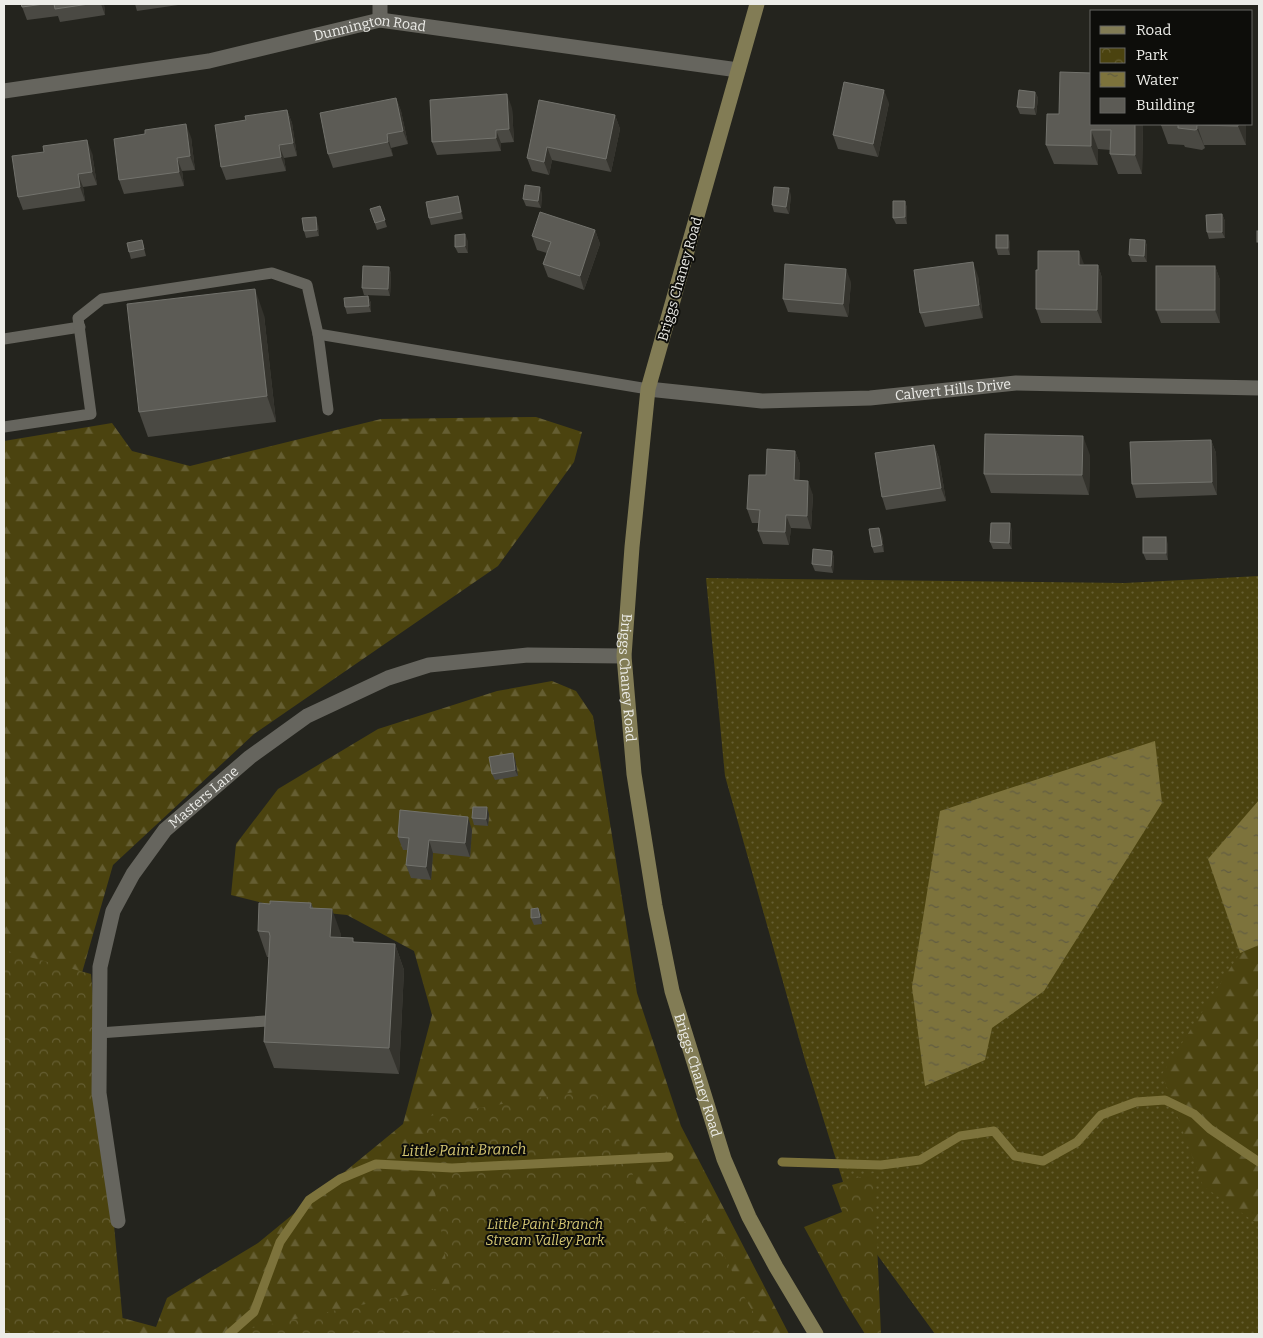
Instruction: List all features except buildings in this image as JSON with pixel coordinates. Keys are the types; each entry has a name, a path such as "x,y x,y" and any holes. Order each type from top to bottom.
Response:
{"main road":[{"name":"Briggs Chaney Road","path":"757,4 648,389 632,547 624,656 634,774 655,906 672,991 724,1159 776,1267 816,1334"}],"street":[{"path":"380,4 380,20"},
{"name":"Dunnington Road","path":"4,91 209,61 380,20 738,70"},
{"name":"Calvert Hills Drive","path":"648,389 762,401 870,398 1016,382 1259,388"},
{"name":"Masters Lane","path":"118,1221 99,1093 100,967 113,911 133,874 165,830 250,757 307,716 388,678 428,665 528,655 624,656"}],"lane":[{"path":"4,427 91,414 78,318 102,299 272,273 306,285 318,334 328,410"},
{"path":"4,339 80,327"},
{"path":"318,334 648,389"},
{"path":"100,1033 296,1019"}],"green space":[{"path":"536,417 582,432 574,462 498,566 254,734 113,865 75,997 119,1317 156,1327 167,1298 258,1243 403,1124 432,1015 414,951 347,915 287,909 231,895 236,844 278,789 378,729 497,691 552,681 576,691 593,716 637,993 681,1126 789,1334 4,1334 4,441 112,423 132,451 190,466 381,419"},
{"path":"1259,576 1259,1334 935,1334 857,1227 805,1060 725,776 706,578 1125,583"},
{"path":"1259,945 1259,1225 1203,1186 1162,1074 1240,953"},
{"path":"4,950 91,974 124,1334 4,1334"},
{"name":"Little Paint Branch Stream Valley Park","path":"599,1088 656,1234 704,1214 746,1300 766,1334 224,1334 450,1286 423,1117"},
{"path":"874,1173 881,1334 865,1334 845,1302 804,1227 842,1212 832,1185"}],"water":[{"path":"1155,741 1162,803 1044,991 992,1028 985,1060 925,1086 912,987 940,811"},
{"path":"1259,800 1259,945 1240,953 1208,859"}],"waterway":[{"name":"Little Paint Branch","path":"782,1162 881,1165 920,1160 960,1136 994,1131 1015,1156 1043,1161 1077,1142 1101,1115 1136,1102 1165,1100 1194,1114 1210,1129 1259,1162"},
{"name":"Little Paint Branch","path":"229,1334 254,1312 280,1242 309,1200 340,1179 376,1164 452,1168 669,1157"}]}
